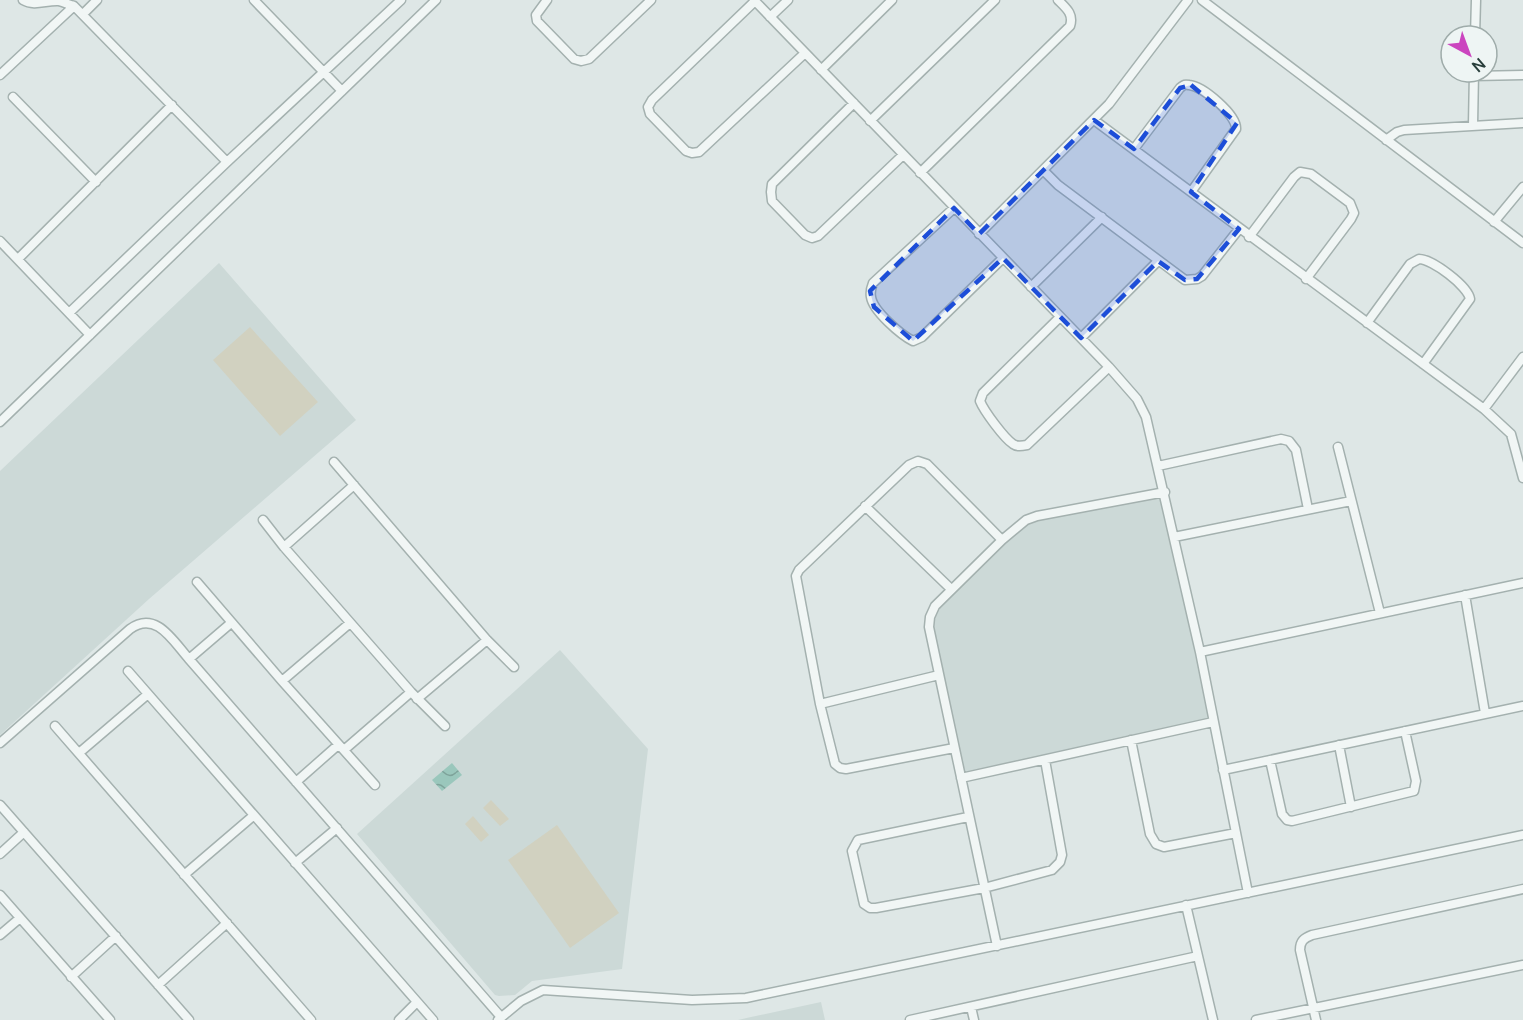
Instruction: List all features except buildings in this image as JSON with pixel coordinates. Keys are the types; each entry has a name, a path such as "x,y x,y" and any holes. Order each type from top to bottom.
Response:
{"street":[{"path":"23,0 30,4 62,2 74,6 227,162"},
{"path":"83,14 97,0"},
{"path":"254,0 342,91"},
{"path":"69,313 401,0"},
{"path":"0,422 436,0"},
{"path":"547,0 536,15 537,21 574,59 581,62 589,59 651,0"},
{"path":"805,53 699,152 686,151 650,114 648,107 652,100 754,0 1109,367 1142,407 1165,492 1200,652 1248,893"},
{"path":"770,17 788,0"},
{"path":"820,70 892,0"},
{"path":"870,121 995,0"},
{"path":"920,173 1071,26 1070,12 1058,0"},
{"path":"979,234 1094,120 1116,95 1188,0"},
{"path":"1203,0 1523,243"},
{"path":"1475,24 1476,0"},
{"path":"0,75 74,6"},
{"path":"1499,75 1523,75"},
{"path":"1134,149 1185,84 1213,98 1234,117 1237,123 1236,129 1191,192"},
{"path":"1473,125 1474,84"},
{"path":"13,97 96,182"},
{"path":"854,103 772,184 772,201 805,235 812,238 818,236 903,155"},
{"path":"18,259 172,105"},
{"path":"1094,120 1484,409 1511,434 1522,464 1523,477"},
{"path":"1386,140 1404,130 1523,123"},
{"path":"1043,170 1058,185 1185,280 1202,276 1239,229"},
{"path":"1249,237 1300,172 1311,174 1350,202 1354,213 1351,219 1306,279"},
{"path":"1494,222 1523,187"},
{"path":"954,208 873,284 870,291 874,307 904,336 913,341 922,337 1003,258"},
{"path":"1031,287 1102,217"},
{"path":"0,241 90,335"},
{"path":"1367,323 1410,264 1419,259 1431,261 1467,289 1470,299 1423,364"},
{"path":"1081,338 1158,261"},
{"path":"1060,316 983,393 980,401 983,409 1013,444 1020,447 1027,445 1109,367"},
{"path":"1484,409 1523,357"},
{"path":"1158,466 1286,440 1296,450 1308,509"},
{"path":"1338,447 1380,613"},
{"path":"954,748 840,768 833,762 795,576 865,506 909,465 918,461 927,464 1002,540"},
{"path":"334,462 487,640 514,668"},
{"path":"284,548 354,485"},
{"path":"997,946 929,627 930,617 935,606 951,589 1026,520 1165,492"},
{"path":"1174,537 1351,501"},
{"path":"865,506 951,589"},
{"path":"263,520 284,548 414,695 445,726"},
{"path":"197,582 375,785"},
{"path":"1200,652 1523,583"},
{"path":"1465,596 1485,713"},
{"path":"0,743 138,624 147,622 161,628 337,828 499,1019 528,996 543,990 700,1000 746,998 1523,835"},
{"path":"282,681 350,622"},
{"path":"189,659 231,623"},
{"path":"296,782 487,640"},
{"path":"128,671 433,1020"},
{"path":"820,704 939,675"},
{"path":"79,753 148,694"},
{"path":"1223,770 1523,706"},
{"path":"961,778 1214,722"},
{"path":"56,726 311,1020"},
{"path":"1270,760 1282,814 1287,820 1292,821 1407,794 1415,789 1416,781 1406,731"},
{"path":"1131,740 1150,834 1156,844 1167,847 1236,833"},
{"path":"1339,745 1351,807"},
{"path":"968,817 861,838 853,847 853,855 864,904 870,908 876,908 984,888 1049,873 1060,862 1062,855 1045,760"},
{"path":"0,805 189,1020"},
{"path":"184,875 253,816"},
{"path":"295,862 337,828"},
{"path":"0,854 24,832"},
{"path":"1316,1020 1300,950 1300,943 1308,936 1523,889"},
{"path":"0,895 110,1020"},
{"path":"1186,905 1214,1020"},
{"path":"0,935 20,918"},
{"path":"159,985 227,923"},
{"path":"71,977 116,936"},
{"path":"910,1020 1198,956"},
{"path":"1256,1020 1523,965"},
{"path":"399,1020 416,1003"},
{"path":"971,1007 974,1020"}],"highlighted area":[{"path":"1191,85 1237,123 1191,192 1239,229 1197,279 1185,280 1158,261 1081,338 1003,258 913,341 874,307 870,291 954,208 979,234 1094,120 1134,149 1180,88"}],"shaded area":[{"path":"219,263 356,420 149,599 0,735 0,471"},
{"path":"250,327 318,402 280,436 213,360"},
{"path":"1165,492 1213,722 961,778 929,627 935,606 1026,520"},
{"path":"560,650 648,749 622,969 532,981 515,995 499,996 495,995 357,834"},
{"path":"491,800 509,819 500,826 483,808"},
{"path":"473,816 489,835 481,842 465,824"},
{"path":"557,825 619,913 570,948 508,860"},
{"path":"821,1002 825,1020 738,1020 751,1017"}],"water":[{"path":"452,763 462,775 442,791 432,780"}]}
